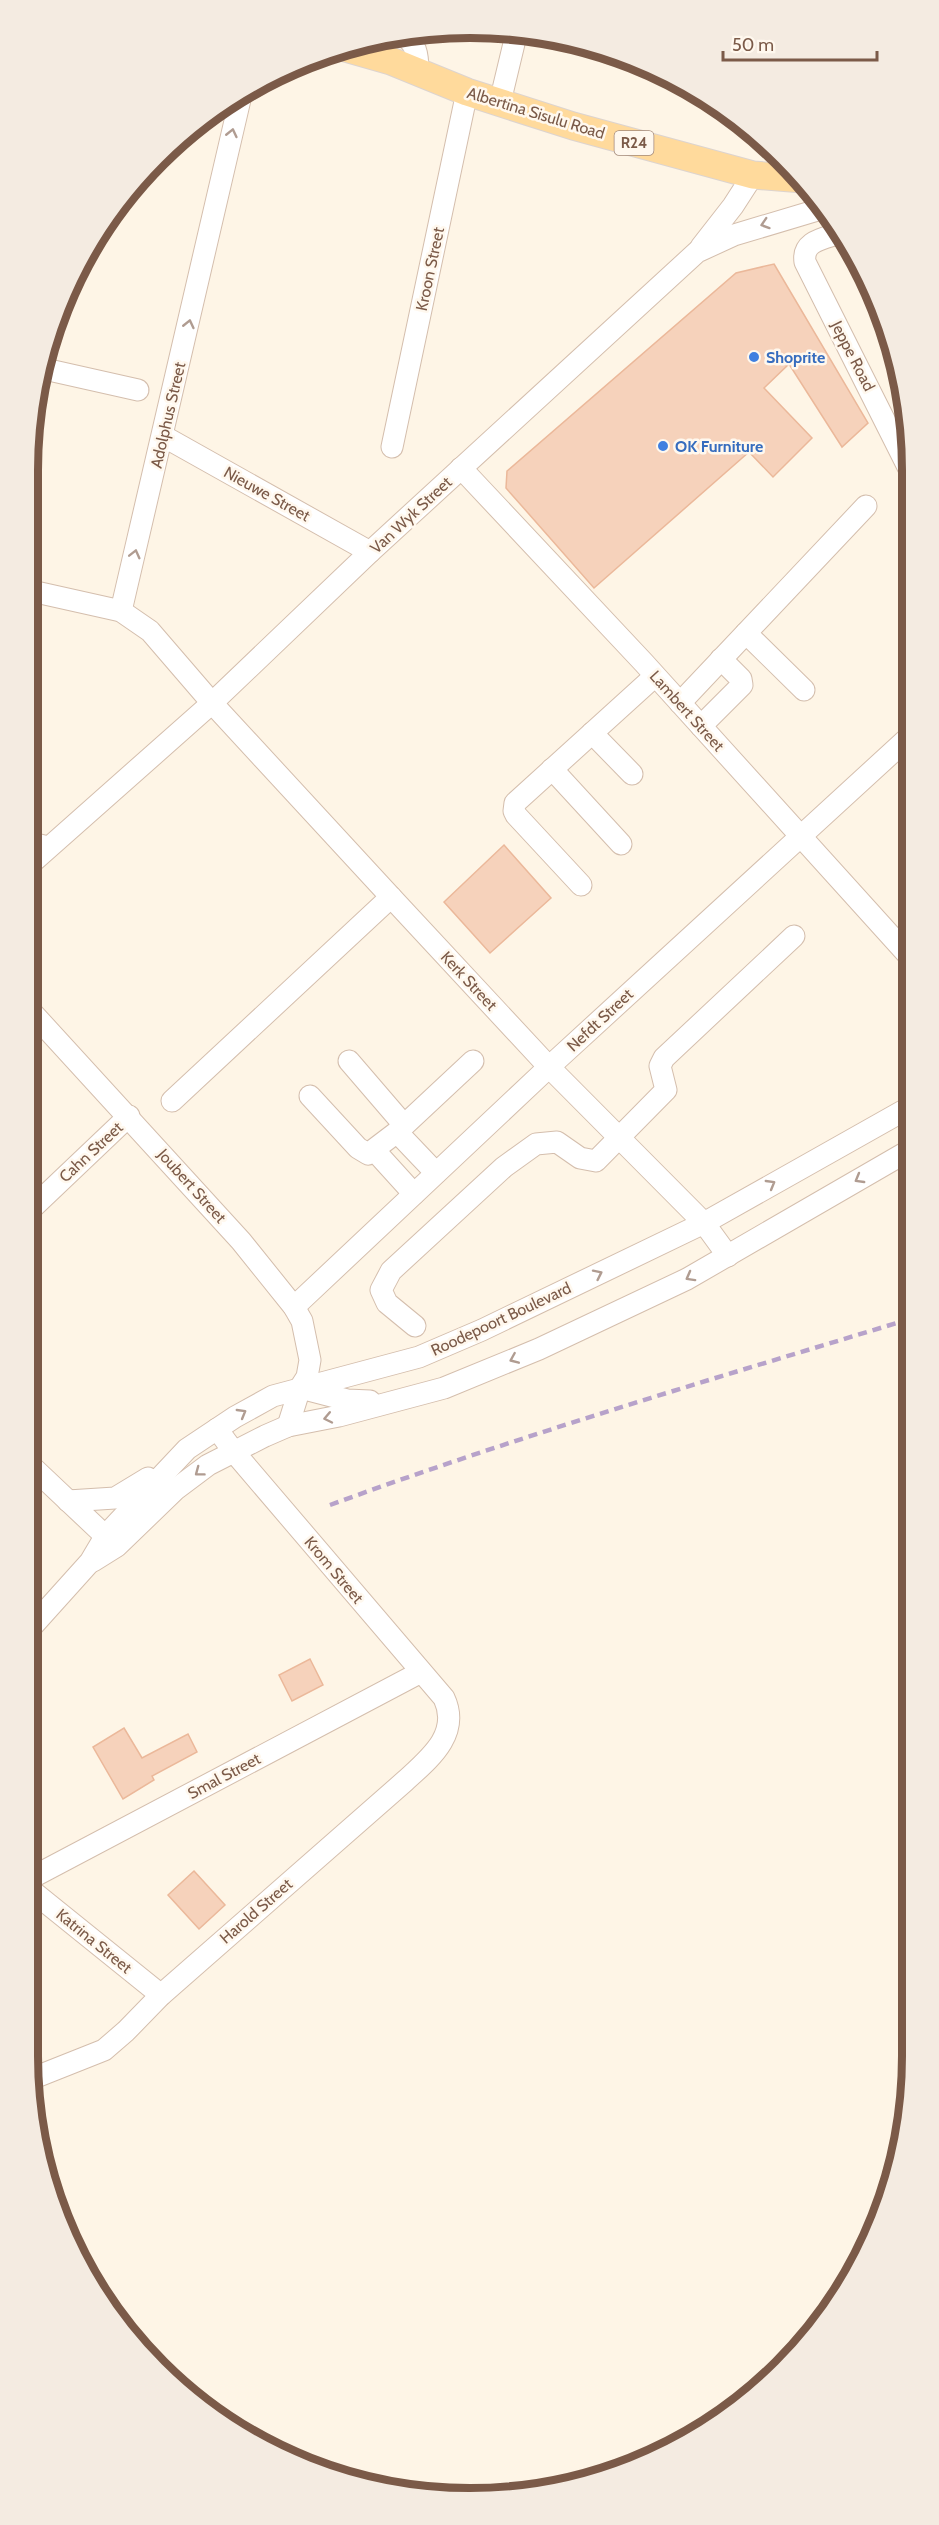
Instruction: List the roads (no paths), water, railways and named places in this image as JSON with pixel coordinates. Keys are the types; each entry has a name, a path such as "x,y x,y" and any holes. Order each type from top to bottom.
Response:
{"main road":[{"name":"Albertina Sisulu Road","path":"360,51 391,61 467,92 584,129 753,175 787,178"}],"street":[{"path":"500,102 515,40"},
{"path":"411,41 416,49 418,72"},
{"name":"Kroon Street","path":"392,447 467,92"},
{"name":"Adolphus Street","path":"121,611 239,104"},
{"path":"697,252 733,206 753,175"},
{"name":"Van Wyk Street","path":"38,857 212,703 370,552 697,252 734,235 815,211"},
{"name":"Jeppe Road","path":"833,235 808,245 804,254 806,262 901,454"},
{"path":"49,370 138,390"},
{"name":"Nieuwe Street","path":"163,436 370,552"},
{"name":"Lambert Street","path":"461,468 656,676 902,948"},
{"path":"680,703 866,506"},
{"path":"38,592 121,611 150,631 212,703"},
{"path":"746,633 804,690"},
{"path":"700,726 742,685 741,680 721,659"},
{"path":"581,885 514,811 518,799 656,676"},
{"name":"Kerk Street","path":"212,703 549,1067 704,1223 728,1256"},
{"path":"592,733 632,774"},
{"name":"Nefdt Street","path":"294,1306 549,1067 902,743"},
{"path":"552,769 621,844"},
{"path":"38,845 48,847"},
{"path":"171,1101 391,897"},
{"path":"415,1326 387,1303 381,1290 391,1271 495,1175 536,1144 557,1142 580,1158 596,1161 666,1090 660,1066 664,1058 794,936"},
{"name":"Joubert Street","path":"38,1019 241,1241 294,1306 302,1321 310,1360 307,1377 300,1388 288,1426"},
{"path":"349,1061 436,1173"},
{"path":"310,1096 363,1153 368,1154 375,1151 473,1061"},
{"name":"Roodepoort Boulevard","path":"111,1541 187,1449 273,1396 419,1358 482,1330 704,1223 902,1112"},
{"name":"Cahn Street","path":"38,1203 129,1116"},
{"path":"375,1151 414,1194"},
{"path":"38,1620 111,1541 207,1465 288,1426 444,1388 539,1349 644,1301 728,1256 902,1155"},
{"path":"300,1388 347,1400 393,1401"},
{"name":"Krom Street","path":"217,1429 234,1452 444,1698 449,1711"},
{"path":"68,1501 115,1498 139,1485 187,1449"},
{"path":"38,1472 111,1541"},
{"name":"Smal Street","path":"38,1874 421,1672"},
{"name":"Harold Street","path":"38,2076 104,2050 126,2031 161,1995 421,1766 441,1745 446,1735 449,1711"},
{"name":"Katrina Street","path":"38,1896 161,1995"}],"railway":[{"path":"330,1505 546,1431 902,1321"}],"place":[{"name":"Shoprite","path":"754,357"},
{"name":"OK Furniture","path":"663,446"}]}
